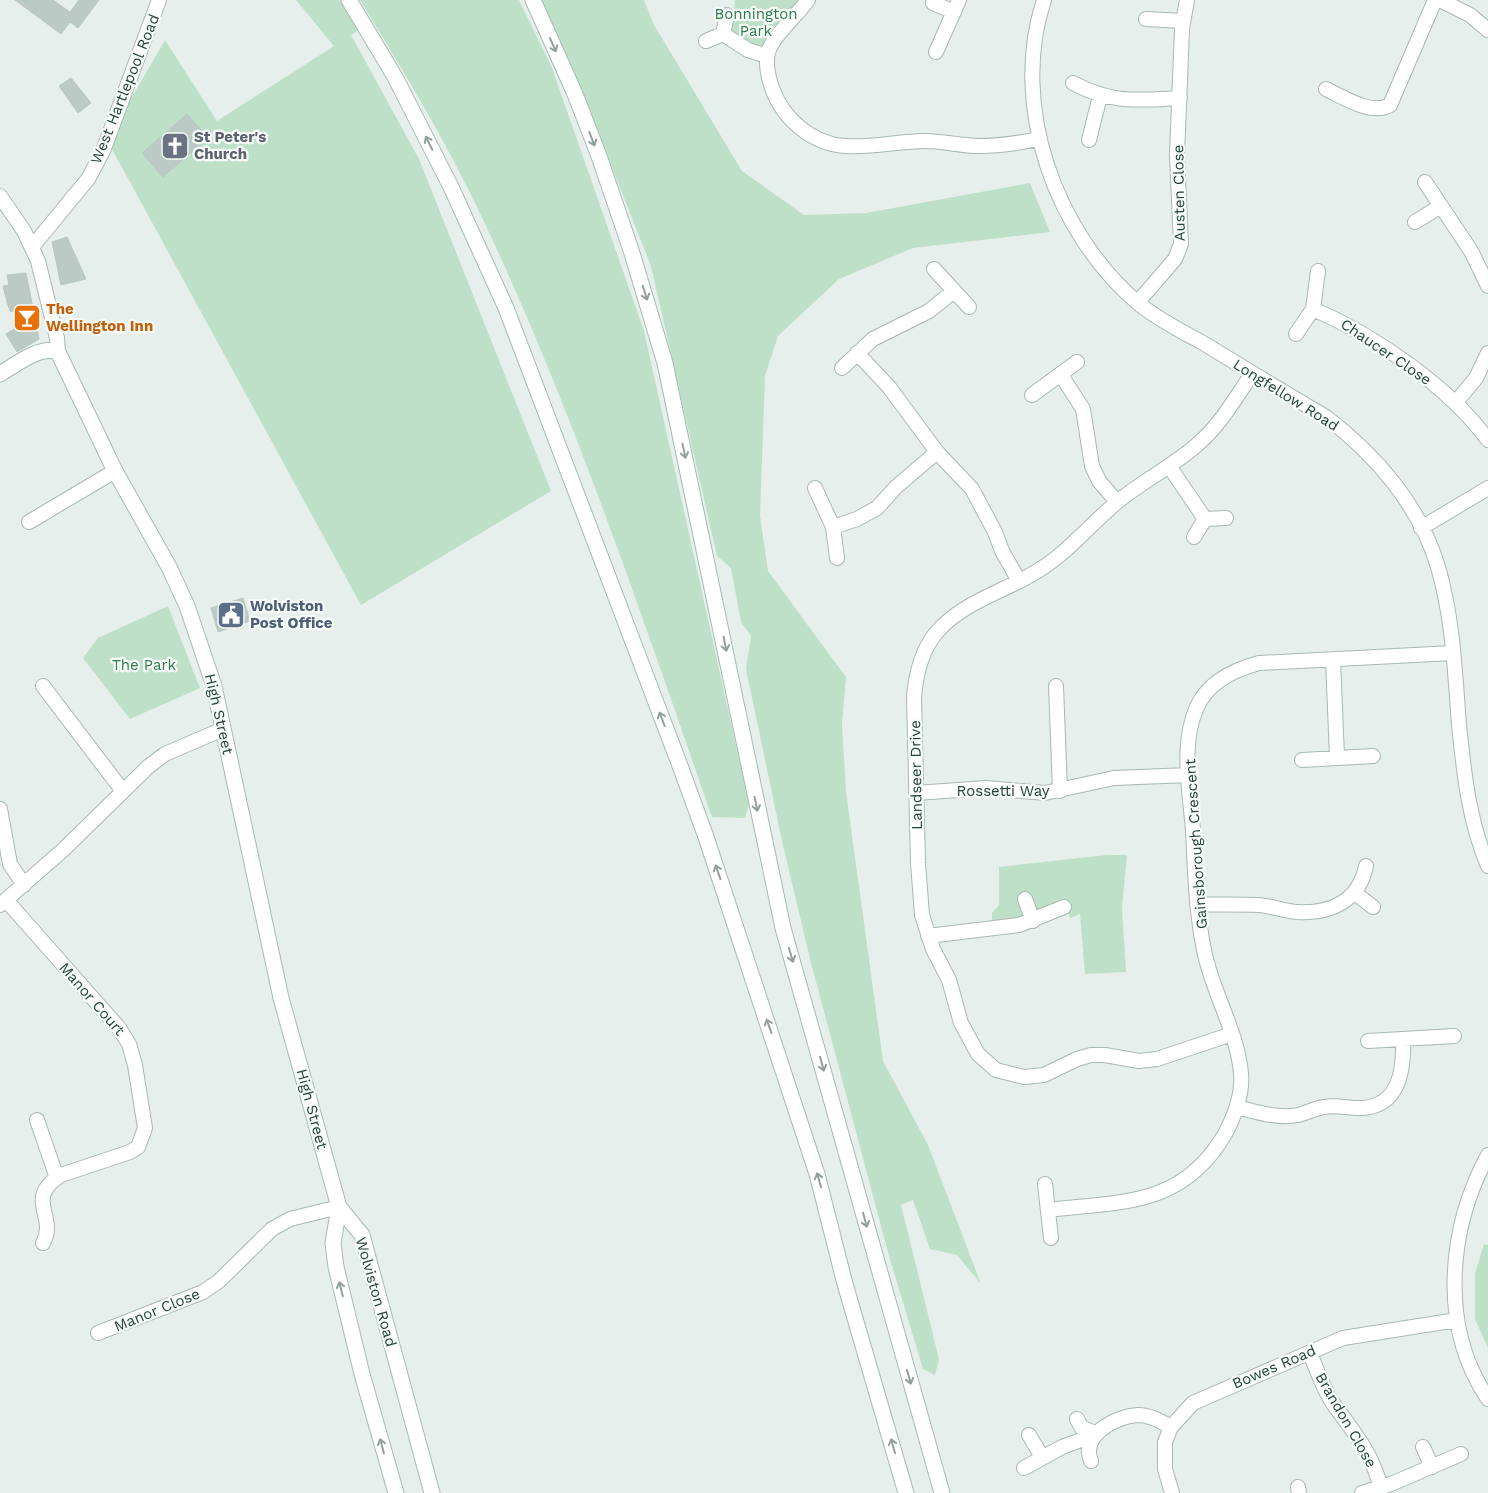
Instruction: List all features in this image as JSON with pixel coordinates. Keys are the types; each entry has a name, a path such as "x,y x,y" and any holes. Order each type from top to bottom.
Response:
{"street":[{"name":"West Hartlepool Road","path":"32,247 88,179 103,151 159,0"},
{"path":"349,0 395,77 451,187 506,308 679,763 719,875 817,1174 845,1284 906,1493"},
{"path":"533,0 599,156 631,250 665,363 783,928 942,1493"},
{"path":"808,0 782,30 767,56 768,78 775,98 784,114 805,132 829,143 859,146 926,141 977,146 1039,139"},
{"name":"Longfellow Road","path":"1044,0 1036,37 1034,72 1039,139 1047,168 1067,214 1110,277 1154,315 1326,417 1367,451 1394,484 1421,528 1438,566 1448,612 1462,755 1471,816 1488,866"},
{"name":"Austen Close","path":"1138,302 1175,259 1181,244 1177,162 1183,21 1187,0"},
{"path":"1326,89 1371,108 1384,109 1390,105 1435,0"},
{"path":"1440,0 1470,15 1488,30"},
{"path":"933,3 956,6 936,52"},
{"path":"723,34 727,15"},
{"path":"1146,19 1183,21"},
{"path":"723,34 748,50 767,56"},
{"path":"706,41 723,34"},
{"path":"1073,83 1100,96 1119,100 1180,98"},
{"path":"1089,140 1100,96"},
{"path":"1425,182 1470,251 1488,286"},
{"name":"High Street","path":"0,196 38,260 57,338 58,352 115,472 170,568 187,606 214,686 281,998 339,1207"},
{"path":"1415,222 1441,206"},
{"path":"934,270 969,307"},
{"path":"1296,334 1313,309 1318,270"},
{"path":"842,368 878,335 929,310 954,291"},
{"name":"Chaucer Close","path":"1313,309 1337,319 1400,359 1456,402 1488,440"},
{"path":"0,374 42,352 51,350 58,352"},
{"path":"857,353 889,387 937,452 958,472 980,501 1002,551 1019,581"},
{"path":"1456,402 1476,378 1488,353"},
{"path":"1032,395 1077,362"},
{"name":"Landseer Drive","path":"1232,1034 1157,1059 1139,1061 1105,1055 1091,1055 1076,1059 1044,1075 1024,1077 1010,1075 988,1064 968,1040 949,980 928,936 919,895 914,697 916,675 924,653 935,634 952,618 969,606 1019,581 1058,556 1117,502 1169,466 1210,431 1252,374"},
{"path":"1060,375 1083,409 1092,466 1099,481 1117,502"},
{"path":"833,527 857,519 877,508 896,487 937,452"},
{"path":"1169,466 1204,518"},
{"path":"29,522 115,472"},
{"path":"815,488 833,527 837,558"},
{"path":"1421,528 1488,488"},
{"path":"1204,518 1226,518"},
{"path":"1194,537 1204,518"},
{"name":"Gainsborough Crescent","path":"1048,1210 1144,1199 1169,1190 1190,1177 1206,1163 1227,1130 1238,1107 1241,1074 1232,1034 1204,951 1197,904 1189,775 1189,737 1197,705 1208,690 1222,678 1239,668 1259,664 1453,653"},
{"path":"1333,660 1337,757"},
{"path":"43,686 122,790"},
{"name":"Rossetti Way","path":"1056,686 1060,791"},
{"path":"3,902 63,850 122,790 165,754 223,729"},
{"path":"1302,760 1372,756"},
{"name":"Rossetti Way","path":"916,793 986,788 1045,793 1114,778 1189,775"},
{"path":"0,809 5,862 24,885"},
{"path":"1197,904 1258,905 1308,912 1333,906 1356,893 1364,879 1366,866"},
{"path":"1356,893 1373,907"},
{"path":"1025,899 1033,921"},
{"name":"Manor Court","path":"3,902 119,1028 129,1044 136,1065 145,1128 143,1138 138,1146 120,1157 57,1178"},
{"path":"928,936 1006,927 1033,921 1064,908"},
{"path":"1368,1041 1454,1036"},
{"path":"1238,1107 1284,1116 1298,1115 1324,1107 1362,1108 1372,1106 1390,1095 1397,1085 1402,1072 1403,1040"},
{"path":"37,1120 57,1178 48,1185 42,1198 42,1207 48,1228 42,1243"},
{"path":"1488,1155 1475,1179 1459,1234 1456,1269 1457,1320 1467,1358 1488,1399"},
{"path":"1045,1184 1051,1238"},
{"name":"Manor Close","path":"98,1333 204,1292 219,1281 272,1228 290,1219 339,1207"},
{"name":"Wolviston Road","path":"339,1207 333,1243 336,1267 362,1374 396,1493"},
{"name":"Wolviston Road","path":"339,1207 362,1235 432,1493"},
{"name":"Bowes Road","path":"1172,1493 1164,1458 1165,1442 1171,1427 1193,1403 1357,1334 1457,1320"},
{"name":"Brandon Close","path":"1310,1353 1334,1404 1371,1456 1381,1488"},
{"path":"1024,1468 1042,1457 1097,1434 1110,1423 1136,1415 1148,1416 1171,1427"},
{"path":"1077,1419 1081,1427 1097,1434"},
{"path":"1091,1461 1088,1450 1097,1434"},
{"path":"1029,1435 1042,1457"},
{"path":"1423,1447 1432,1467"},
{"name":"Brandon Close","path":"1362,1493 1381,1488 1461,1454"}],"green space":[{"path":"296,0 342,0 360,29 351,35 419,159 551,491 361,605 107,140 165,40 217,121 334,46"},
{"path":"360,0 519,0 552,68 644,331 749,804 745,818 712,817 603,508 574,432 511,281 450,154"},
{"path":"540,0 644,0 654,25 742,171 804,215 866,213 1030,183 1050,232 913,248 839,279 778,336 765,376 760,516 768,571 846,677 842,724 846,792 883,1061 928,1145 981,1284 957,1255 930,1249 913,1200 901,1205 939,1359 935,1375 923,1369 889,1256 810,959 782,841 746,669 751,636 741,622 731,568 717,556 651,266 570,62"},
{"name":"Bonnington Park","path":"735,0 801,0 764,45 755,46 731,31"},
{"name":"The Park","path":"168,606 200,688 130,719 83,658 98,638"},
{"path":"1107,855 1127,855 1122,908 1126,972 1085,974 1080,914 1070,918 1066,905 1029,920 992,925 992,913 999,905 999,867"},
{"path":"1484,1244 1488,1245 1488,1348 1475,1319 1475,1273"}],"building":[{"path":"15,0 53,0 70,12 79,0 99,0 78,28 70,22 61,34"},
{"path":"71,78 91,103 78,113 59,86"},
{"name":"St Peter's Church","path":"187,114 208,138 163,177 142,153"},
{"path":"67,237 86,279 61,285 52,242"},
{"path":"26,273 34,313 10,311 3,286 9,285 7,275"},
{"path":"34,316 39,339 17,352 6,334"},
{"name":"Wolviston Post Office","path":"243,598 250,621 218,632 211,608"}],"place":[{"name":"St Peter's Church","path":"175,146"},
{"name":"The Wellington Inn","path":"27,318"},
{"name":"Wolviston Post Office","path":"231,615"}]}
